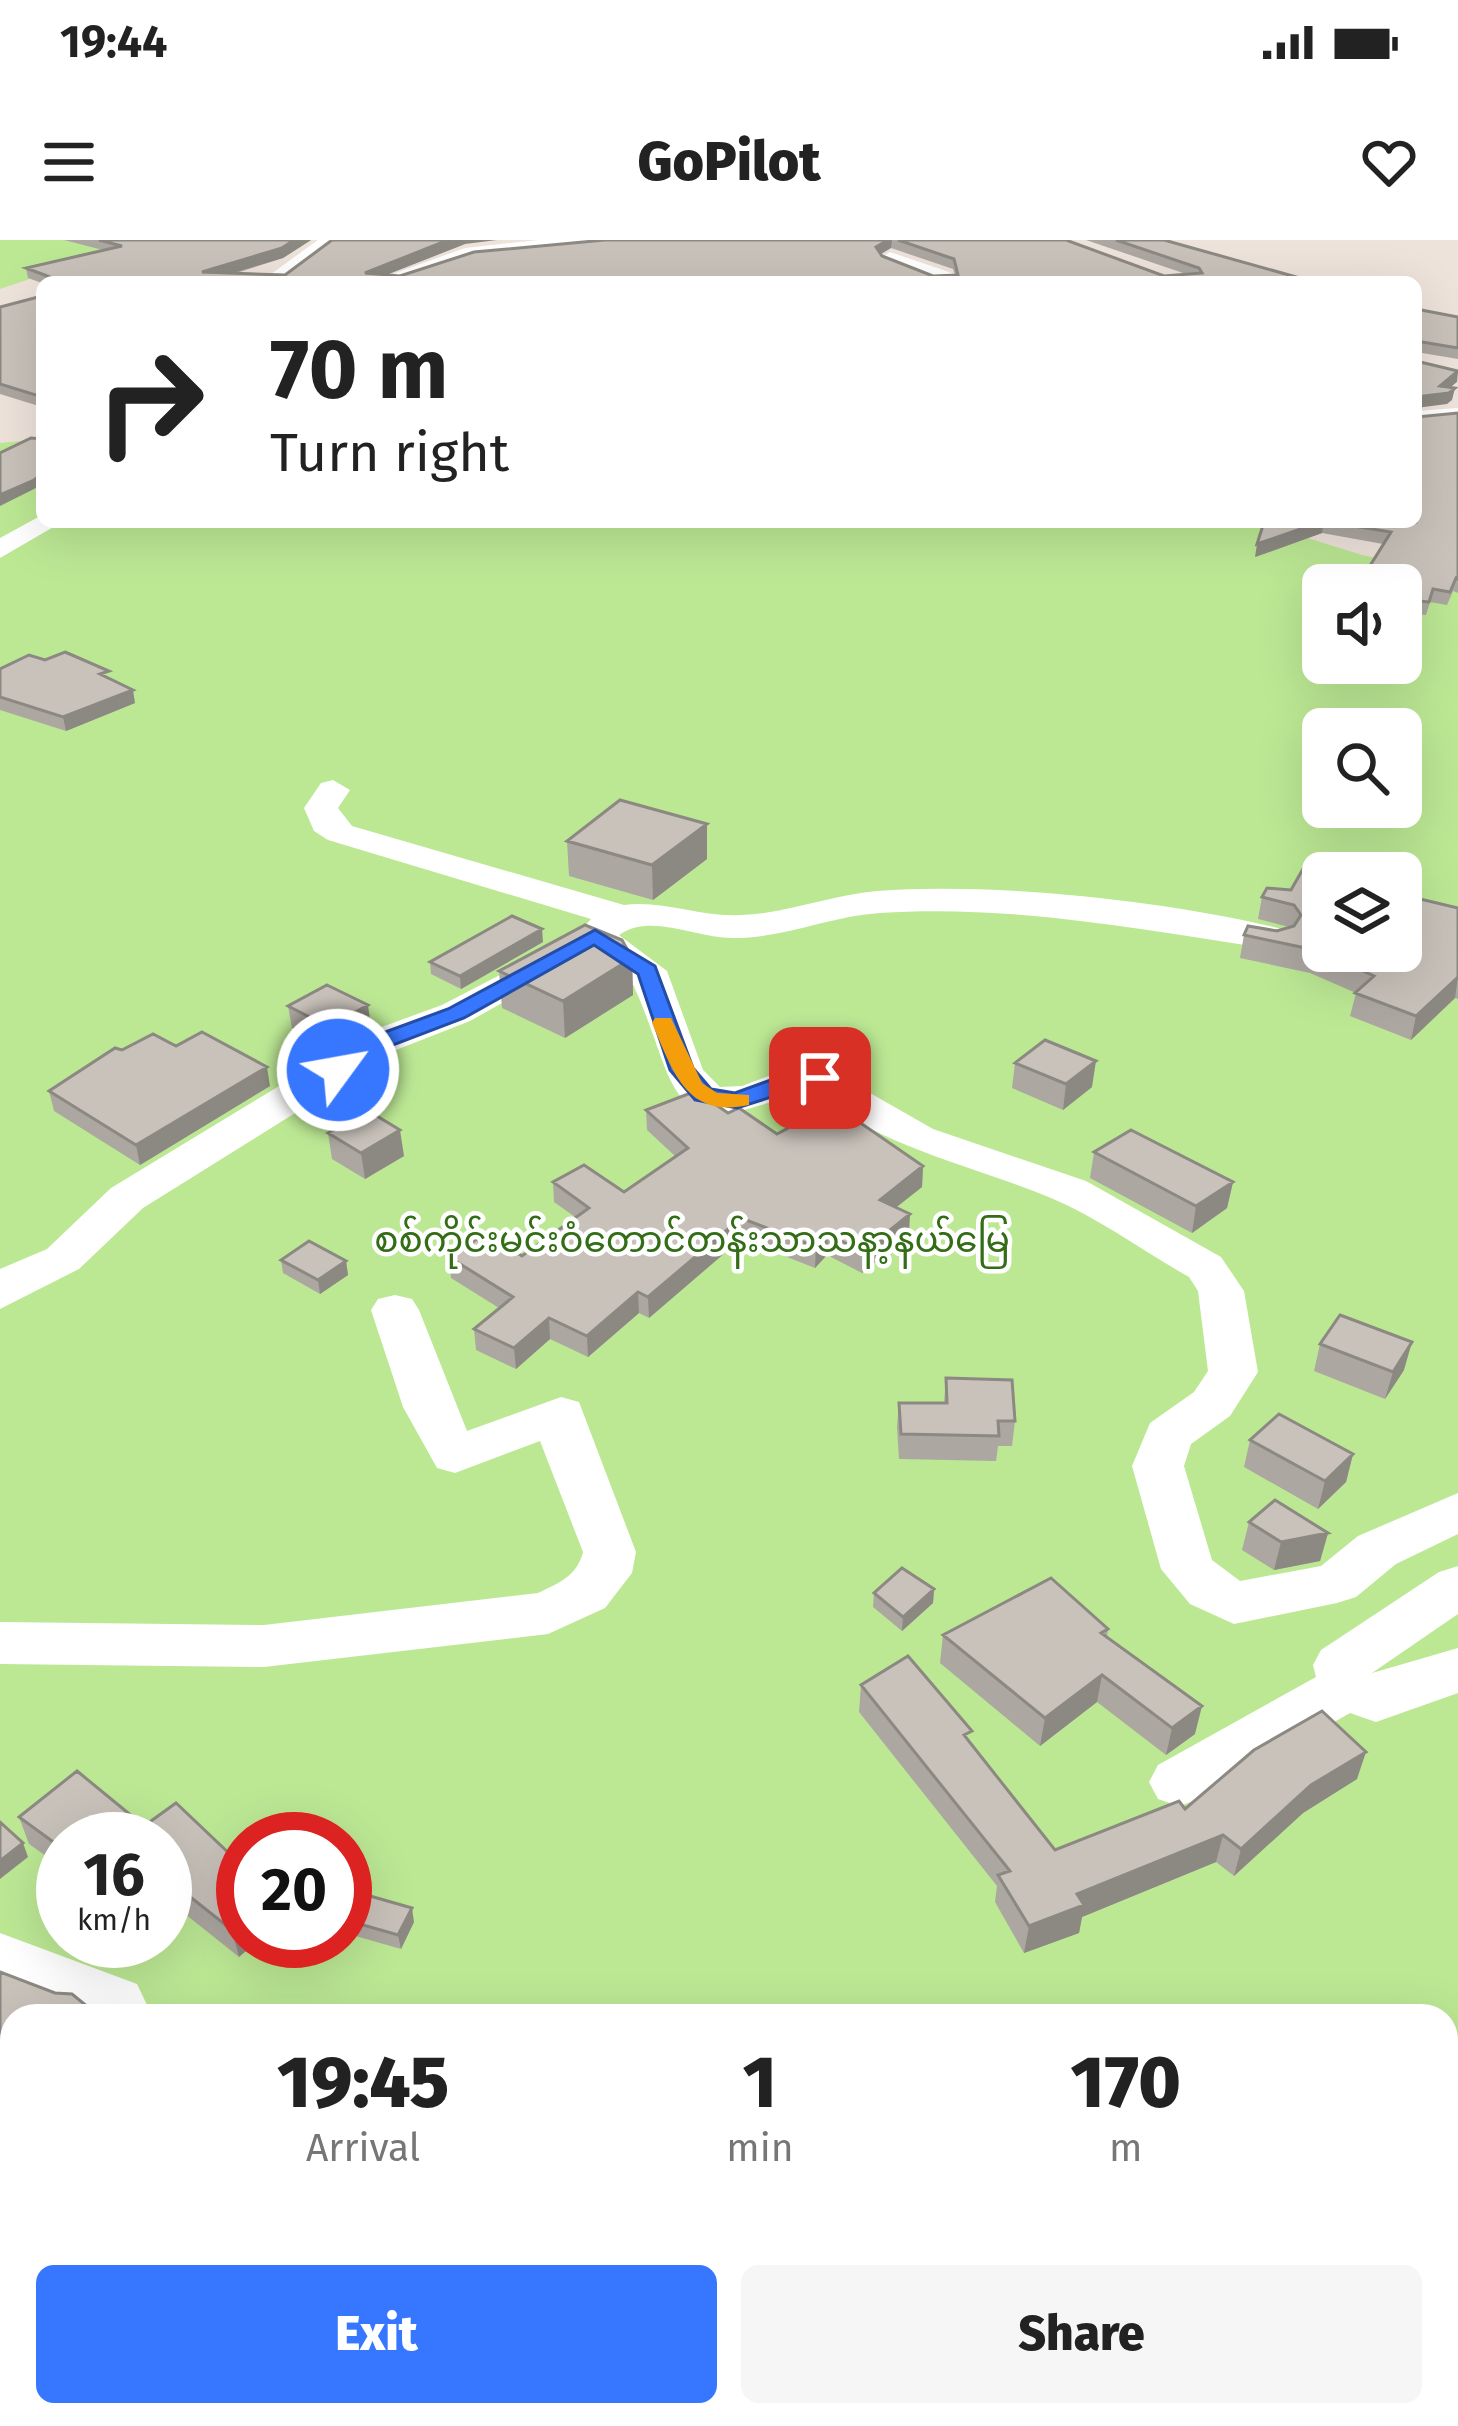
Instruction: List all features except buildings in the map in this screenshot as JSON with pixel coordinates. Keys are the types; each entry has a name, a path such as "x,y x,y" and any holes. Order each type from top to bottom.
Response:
{"street":[{"path":"248,273 279,275 332,240"},
{"path":"397,276 506,244 604,240"},
{"path":"890,258 942,276"},
{"path":"1422,417 1456,413"},
{"path":"0,550 38,528"},
{"path":"333,790 321,808 326,824 340,832 609,926 648,971 682,1070 692,1087 712,1100 749,1098 806,1074 820,1078 854,1106 918,1138 1070,1190 1205,1267 1220,1291 1233,1372 1212,1404 1168,1435 1158,1466 1189,1569 1209,1590 1234,1603 1337,1583 1377,1550 1458,1512"},
{"path":"0,1294 13,1282 63,1258 127,1198 382,1041 456,1013 609,926 648,914 729,928 778,923 874,902 983,901 1273,938"},
{"path":"0,1642 264,1646 548,1613 581,1600 606,1574 612,1544 562,1448 561,1414 454,1455 428,1407 394,1310"},
{"path":"1347,1687 1341,1665 1458,1586"},
{"path":"1347,1687 1376,1699 1458,1670"},
{"path":"1179,1782 1347,1687"},
{"path":"0,1961 111,2004"}],"green space":[{"path":"0,240 146,240 36,276 0,289"},
{"name":"စစ်ကိုင်းမင်းဝံတောင်တန်းသာသနာ့နယ်မြေ","path":"36,440 36,528 1275,528 1405,564 1302,564 1302,684 1422,684 1422,568 1458,575 1458,2004 0,2004 0,443"}],"slow traffic":[{"path":"663,1023 692,1087 712,1100 741,1100"}],"route":[{"path":"338,1070 382,1041 456,1013 595,936 648,971 682,1070 703,1095 723,1102 737,1100 806,1074 820,1078"}]}
